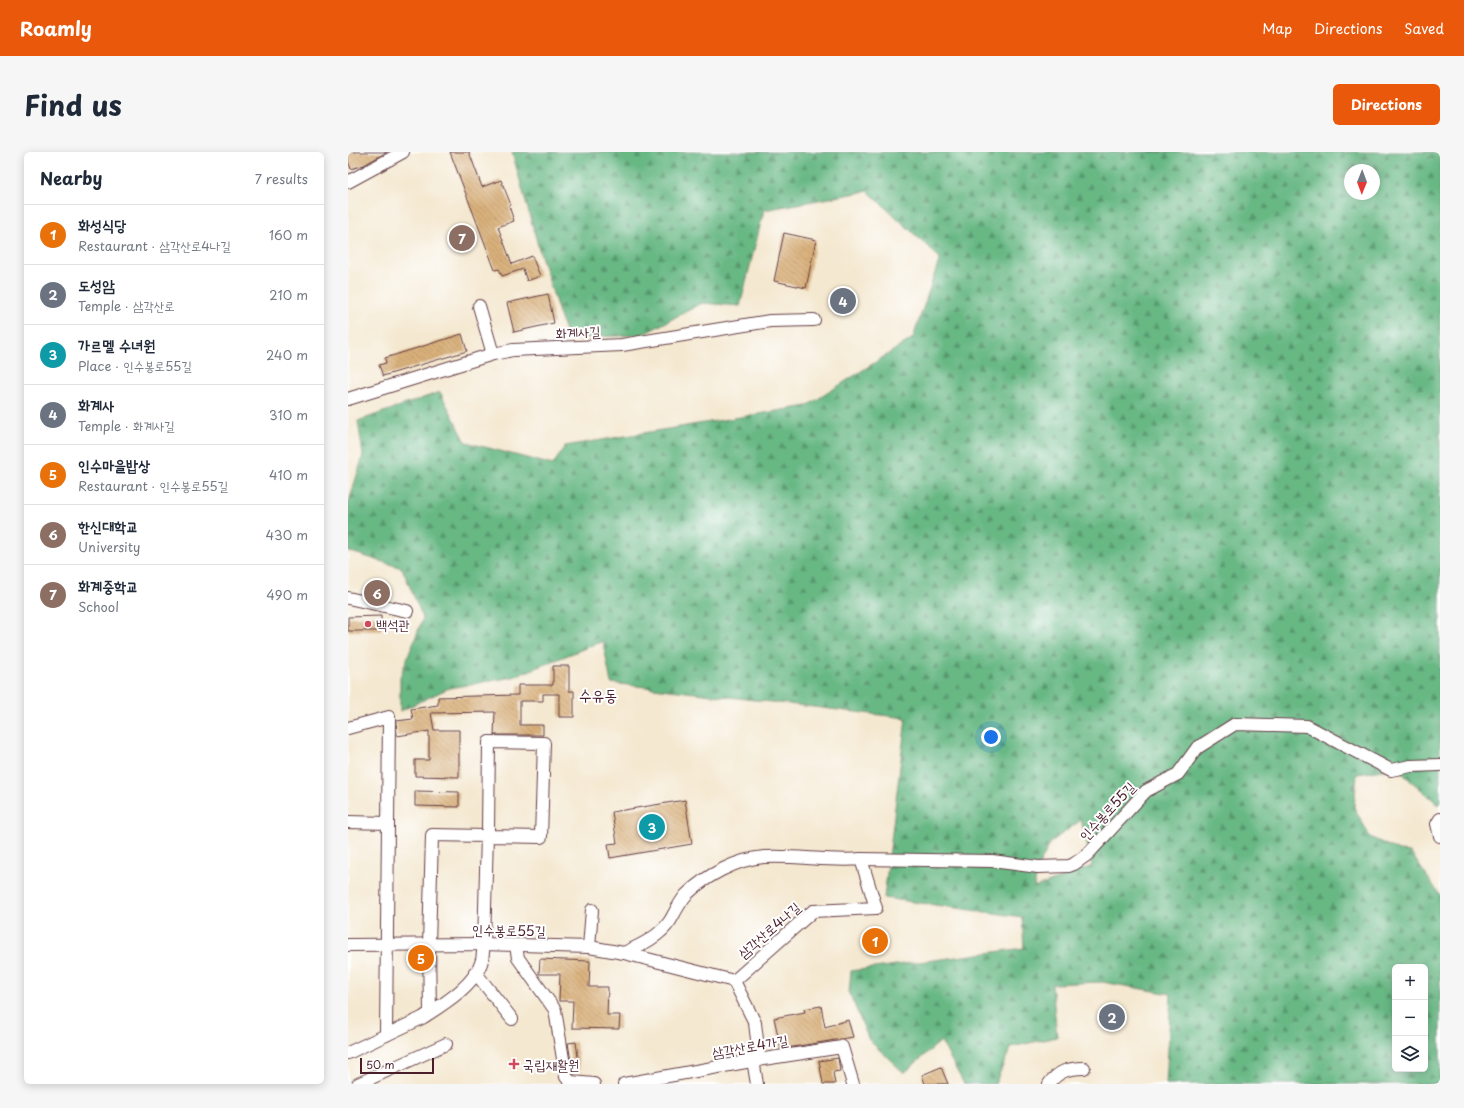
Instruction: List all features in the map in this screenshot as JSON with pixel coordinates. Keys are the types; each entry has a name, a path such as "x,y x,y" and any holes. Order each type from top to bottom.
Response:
{"street":[{"path":"350,181 402,152"},
{"path":"479,306 493,354"},
{"name":"화계사길","path":"348,399 493,354 513,350 622,345 770,321 814,320"},
{"path":"348,598 407,611"},
{"path":"348,728 389,717 386,1035"},
{"name":"인수봉로55길","path":"348,945 484,944 589,947 624,953 647,943 669,922 686,896 705,879 732,865 763,857 841,860 992,861 1038,868 1069,866 1088,854 1146,791 1178,774 1197,748 1235,724 1306,726 1391,770 1411,766 1440,766"},
{"path":"348,1053 430,1013 453,998 476,972 482,961 484,944 487,835 490,742 544,743 542,837 487,835 432,835 429,945 430,1013"},
{"path":"1440,819 1437,824 1440,836"},
{"path":"348,822 388,823"},
{"name":"삼각산로4나길","path":"734,981 813,911 876,908 861,859"},
{"path":"589,947 592,910"},
{"path":"516,946 518,958 556,1010 566,1077 571,1082 594,1084"},
{"path":"624,953 734,981 755,1024 759,1056 754,1066 757,1084"},
{"path":"476,972 512,1019"},
{"path":"358,1084 446,1044"},
{"name":"삼각산로4가길","path":"624,1084 842,1046 853,1084"},
{"path":"1049,1084 1053,1077 1068,1068 1084,1068"}],"green space":[{"path":"512,152 1440,152 1440,804 1439,805 1396,768 1357,774 1354,807 1370,837 1399,851 1410,852 1440,895 1440,1084 1166,1084 1171,994 1102,982 1052,984 1057,1037 1011,1047 995,1084 964,1084 941,1041 904,1073 869,1040 849,992 851,971 1024,948 1022,917 884,898 906,718 611,683 603,641 513,677 449,688 400,711 400,677 423,618 402,568 348,551 348,505 363,455 358,421 440,392 466,442 553,465 565,446 807,406 913,338 940,258 868,191 764,210 740,306 702,303 642,335 567,338 539,249","holes":["1081,820 1092,866 1034,888 1038,867 1051,842"]}],"building":[{"path":"348,152 387,152 364,165 351,169 348,161"},
{"path":"450,152 469,152 482,187 501,180 511,205 509,206 514,221 498,227 512,264 532,256 540,276 527,281 523,269 502,276 499,269 495,270"},
{"path":"784,233 816,240 806,288 774,281"},
{"path":"548,294 554,323 514,332 507,303"},
{"path":"462,334 467,351 383,376 379,365 386,363 385,358"},
{"name":"백석관","path":"381,616 381,631 348,631 348,617"},
{"path":"553,666 569,666 569,691 574,691 574,717 559,717 559,694 543,694 543,701 520,701 520,725 543,725 543,735 494,735 495,712 431,713 434,730 459,730 459,777 415,776 415,760 429,760 429,731 397,736 396,721 413,719 411,709 438,705 438,697 518,695 518,685 553,685"},
{"path":"415,791 459,792 459,807 415,806"},
{"path":"685,800 692,844 610,858 608,844 617,843 612,812"},
{"path":"540,959 590,961 589,987 608,987 607,1015 620,1015 619,1029 572,1028 573,1001 559,1001 560,974 539,974"},
{"path":"821,1006 825,1027 848,1020 853,1037 781,1049 774,1018 805,1012 804,1009"},
{"path":"576,1042 580,1073 573,1074 568,1043"},
{"path":"838,1058 840,1071 833,1072 835,1084 823,1084 819,1061"},
{"path":"941,1067 948,1084 925,1084 922,1075"}],"place":[{"name":"화계중학교","path":"462,238"},
{"name":"화계사","path":"843,301"},
{"name":"한신대학교","path":"377,593"},
{"name":"백석관","path":"368,624"},
{"name":"가르멜 수녀원","path":"652,827"},
{"name":"화성식당","path":"875,941"},
{"name":"인수마을밥상","path":"421,958"},
{"name":"도성암","path":"1112,1017"},
{"name":"국립재활원","path":"514,1064"}],"district":[{"name":"수유동","path":"598,694"}]}
